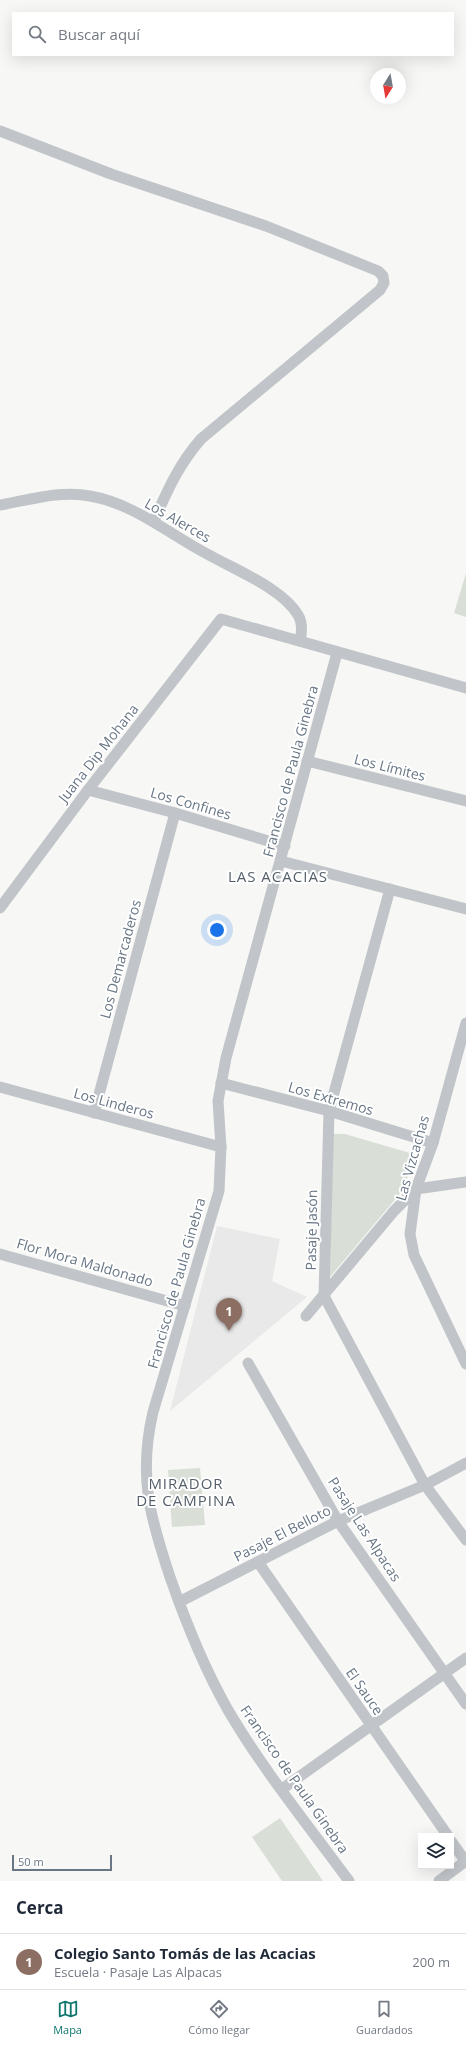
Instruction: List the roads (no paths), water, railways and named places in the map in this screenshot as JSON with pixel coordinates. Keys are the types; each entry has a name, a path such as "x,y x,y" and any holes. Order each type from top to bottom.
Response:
{"street":[{"path":"0,131 112,174 266,226 378,271 383,276 384,284 380,290 201,439 182,462 170,484 154,521"},
{"name":"Los Alerces","path":"0,505 59,495 88,496 115,503 154,521 211,557 257,580 283,599 294,610 300,619 302,626 300,641"},
{"name":"Juana Dip Mohana","path":"0,908 88,790 221,619 300,641"},
{"path":"300,641 337,653 466,688"},
{"name":"Francisco de Paula Ginebra","path":"337,653 226,1058 218,1101 221,1147 219,1191 153,1412 147,1444 146,1464 147,1497 152,1523 178,1602 198,1652 228,1710 264,1766 282,1788 349,1881"},
{"name":"Los Límites","path":"307,761 466,801"},
{"name":"Los Confines","path":"88,790 175,813 285,846"},
{"name":"Los Demarcaderos","path":"94,1113 175,813"},
{"path":"281,861 466,909"},
{"name":"Pasaje Jasón","path":"390,889 329,1112 324,1296 424,1485 466,1540"},
{"name":"Las Vizcachas","path":"466,1023 433,1143 416,1188 410,1224 411,1244 414,1255 466,1364"},
{"name":"Los Extremos","path":"221,1083 329,1112 433,1143"},
{"name":"Los Linderos","path":"0,1087 221,1147"},
{"path":"306,1316 394,1211 416,1188 466,1182"},
{"name":"Flor Mora Maldonado","path":"0,1254 185,1306"},
{"name":"Pasaje Las Alpacas","path":"248,1363 338,1521 466,1704"},
{"name":"Pasaje El Belloto","path":"178,1602 338,1521 424,1485 466,1463"},
{"name":"El Sauce","path":"258,1562 446,1833"},
{"path":"282,1788 466,1658"},
{"path":"439,1881 466,1862 454,1845"}],"place":[{"name":"Colegio Santo Tomás de las Acacias","path":"229,1331"}],"district":[{"name":"LAS ACACIAS","path":"278,876"},
{"name":"MIRADOR DE CAMPINA","path":"186,1492"}]}
